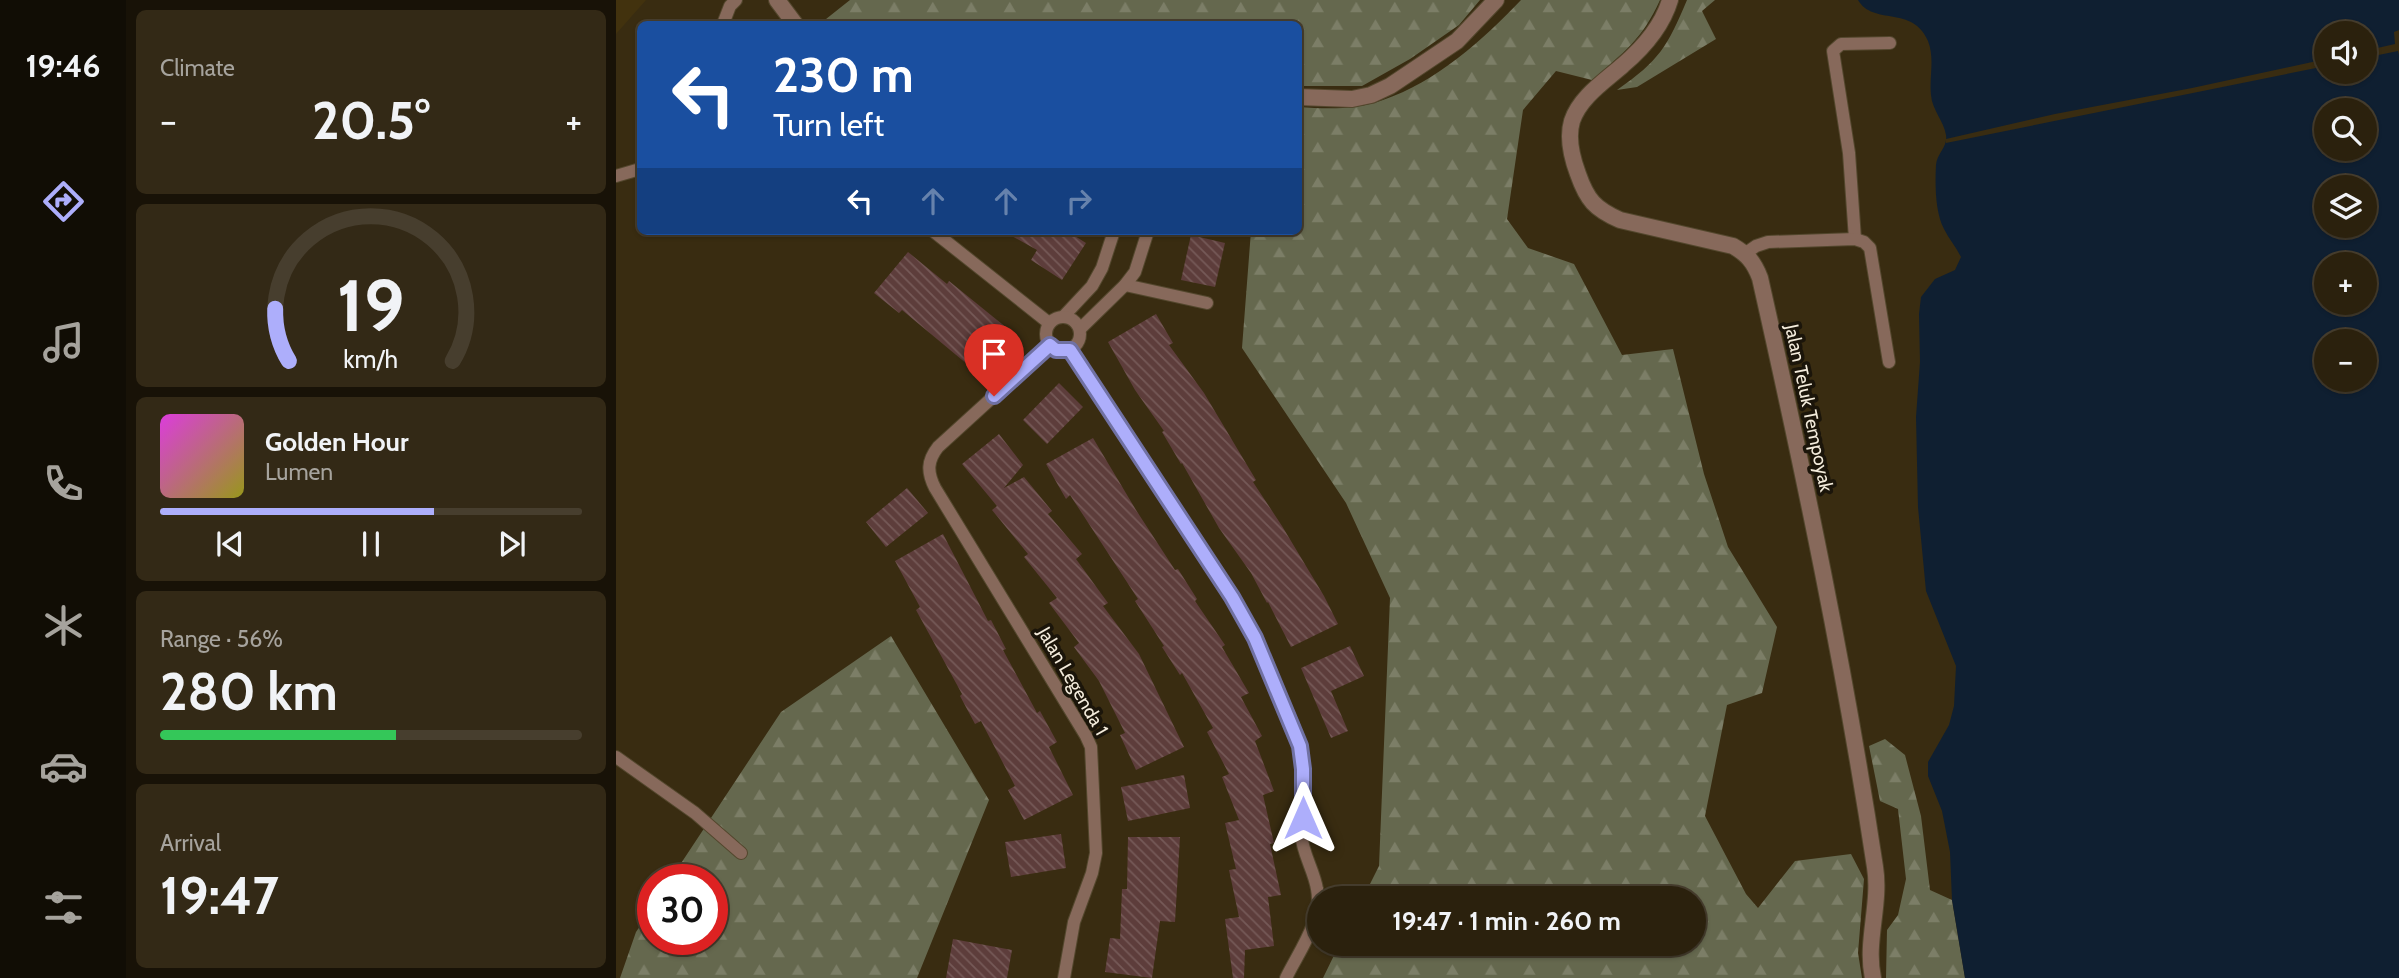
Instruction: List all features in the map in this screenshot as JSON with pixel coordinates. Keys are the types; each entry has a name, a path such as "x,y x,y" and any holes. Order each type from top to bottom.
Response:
{"street":[{"path":"724,21 730,6 736,0"},
{"path":"777,0 793,21"},
{"path":"1302,97 1352,99 1381,91 1457,41 1496,0"},
{"path":"1670,0 1646,44 1603,82 1577,111 1572,123 1570,139 1575,166 1590,199 1606,214 1620,220 1732,246 1746,253 1768,242 1855,239 1864,242 1870,248 1889,362"},
{"path":"1855,239 1849,153 1833,51 1841,44 1890,43"},
{"path":"616,176 637,170"},
{"path":"938,235 1049,323"},
{"path":"1063,317 1092,286 1102,268 1113,235"},
{"path":"1080,329 1135,272 1147,235"},
{"name":"Jalan Teluk Tempoyak","path":"1746,253 1760,278 1781,373 1833,625 1876,871 1872,978"},
{"path":"1125,285 1207,303"},
{"path":"1063,317 1074,320 1080,329 1077,344 1070,350 1056,350 1046,339 1049,323 1063,317"},
{"name":"Jalan Legenda 1","path":"1050,345 938,447 931,456 928,467 929,477 935,488 1091,747 1096,852 1093,873 1073,922 1064,978"},
{"path":"1070,350 1232,597 1255,638 1300,746 1303,769 1301,834 1317,889 1318,905 1314,922 1286,978"},
{"path":"616,757 695,813 741,853"}],"shaded area":[{"path":"616,0 646,0 616,34"}],"green space":[{"path":"850,0 1480,0 1459,25 1410,59 1362,86 1302,86 1302,21 824,21"},
{"path":"1521,0 1660,0 1639,36 1592,80 1556,71 1523,110 1507,219 1528,248 1574,264 1622,355 1673,349 1704,474 1728,547 1777,627 1762,693 1727,705 1705,816 1746,894 1758,908 1795,861 1851,854 1864,879 1858,953 1862,978 1323,978 1334,956 1706,956 1706,886 1369,886 1379,866 1390,598 1346,503 1242,348 1251,235 1302,235 1302,107 1352,107 1373,103 1422,82 1458,58"},
{"path":"1687,0 1715,0 1702,11 1716,39 1637,87 1617,90 1643,70 1661,51"},
{"path":"891,636 989,800 917,978 620,978 637,931 637,955 728,955 728,864 681,864 781,712"},
{"path":"1885,739 1905,755 1921,816 1930,890 1952,900 1965,978 1886,978 1887,930 1898,915 1906,879 1898,809 1880,801 1869,746"}],"water":[{"path":"1858,0 2399,0 2399,978 1965,978 1952,900 1950,852 1942,811 1928,776 1928,762 1949,725 1954,706 1956,666 1926,591 1918,507 1916,417 1921,297 1935,279 1955,270 1961,257 1944,229 1937,206 1936,165 1946,135 1932,100 1928,41 1913,23 1873,12"}],"pier":[{"path":"2399,30 2399,55 2398,51 2377,55 2377,48 2395,44 2394,32"},
{"path":"2314,62 2314,68 1946,143 1946,139 2055,114"}],"building":[{"path":"1010,235 1073,235 1086,243 1062,280 1031,260 1037,250"},
{"path":"1191,235 1225,243 1215,287 1181,280"},
{"path":"908,252 1013,333 979,374 902,310 899,313 874,293"},
{"path":"1156,314 1173,343 1169,345 1204,393 1256,480 1253,482 1324,596 1338,624 1291,647 1251,573 1219,528 1162,432 1164,431 1135,390 1108,342"},
{"path":"1059,383 1083,407 1047,444 1023,420"},
{"path":"999,434 1023,465 1004,488 1024,477 1052,511 1048,514 1082,554 1076,559 1108,603 1103,606 1139,654 1184,747 1136,770 1120,735 1125,733 1099,681 1074,647 1079,643 1049,603 1057,598 1024,557 1028,554 992,510 997,506 962,464"},
{"path":"1093,438 1136,510 1175,570 1178,569 1197,599 1195,601 1225,645 1222,647 1249,693 1241,697 1262,736 1255,741 1274,791 1263,795 1274,843 1270,844 1281,895 1268,897 1274,946 1245,950 1244,978 1233,978 1225,919 1239,917 1229,870 1236,869 1225,823 1239,820 1222,777 1229,774 1207,732 1213,728 1182,673 1180,675 1135,601 1138,599 1070,495 1066,499 1046,464"},
{"path":"907,488 928,513 886,547 866,522"},
{"path":"943,534 988,621 991,620 1006,649 1003,650 1037,713 1040,711 1057,742 1049,747 1073,795 1024,820 1008,790 1015,786 981,721 975,724 960,696 962,694 916,610 920,607 895,561"},
{"path":"1350,646 1364,676 1331,691 1348,731 1331,738 1301,668"},
{"path":"1184,775 1190,808 1128,821 1121,787"},
{"path":"1061,834 1066,868 1011,877 1005,842"},
{"path":"1128,837 1180,837 1175,922 1160,921 1152,978 1105,972 1110,938 1120,939 1122,889 1127,889"},
{"path":"953,939 1012,950 1007,978 946,978"}],"route":[{"path":"994,396 1050,345 1056,350 1070,350 1232,597 1255,638 1300,746 1303,818"}]}
